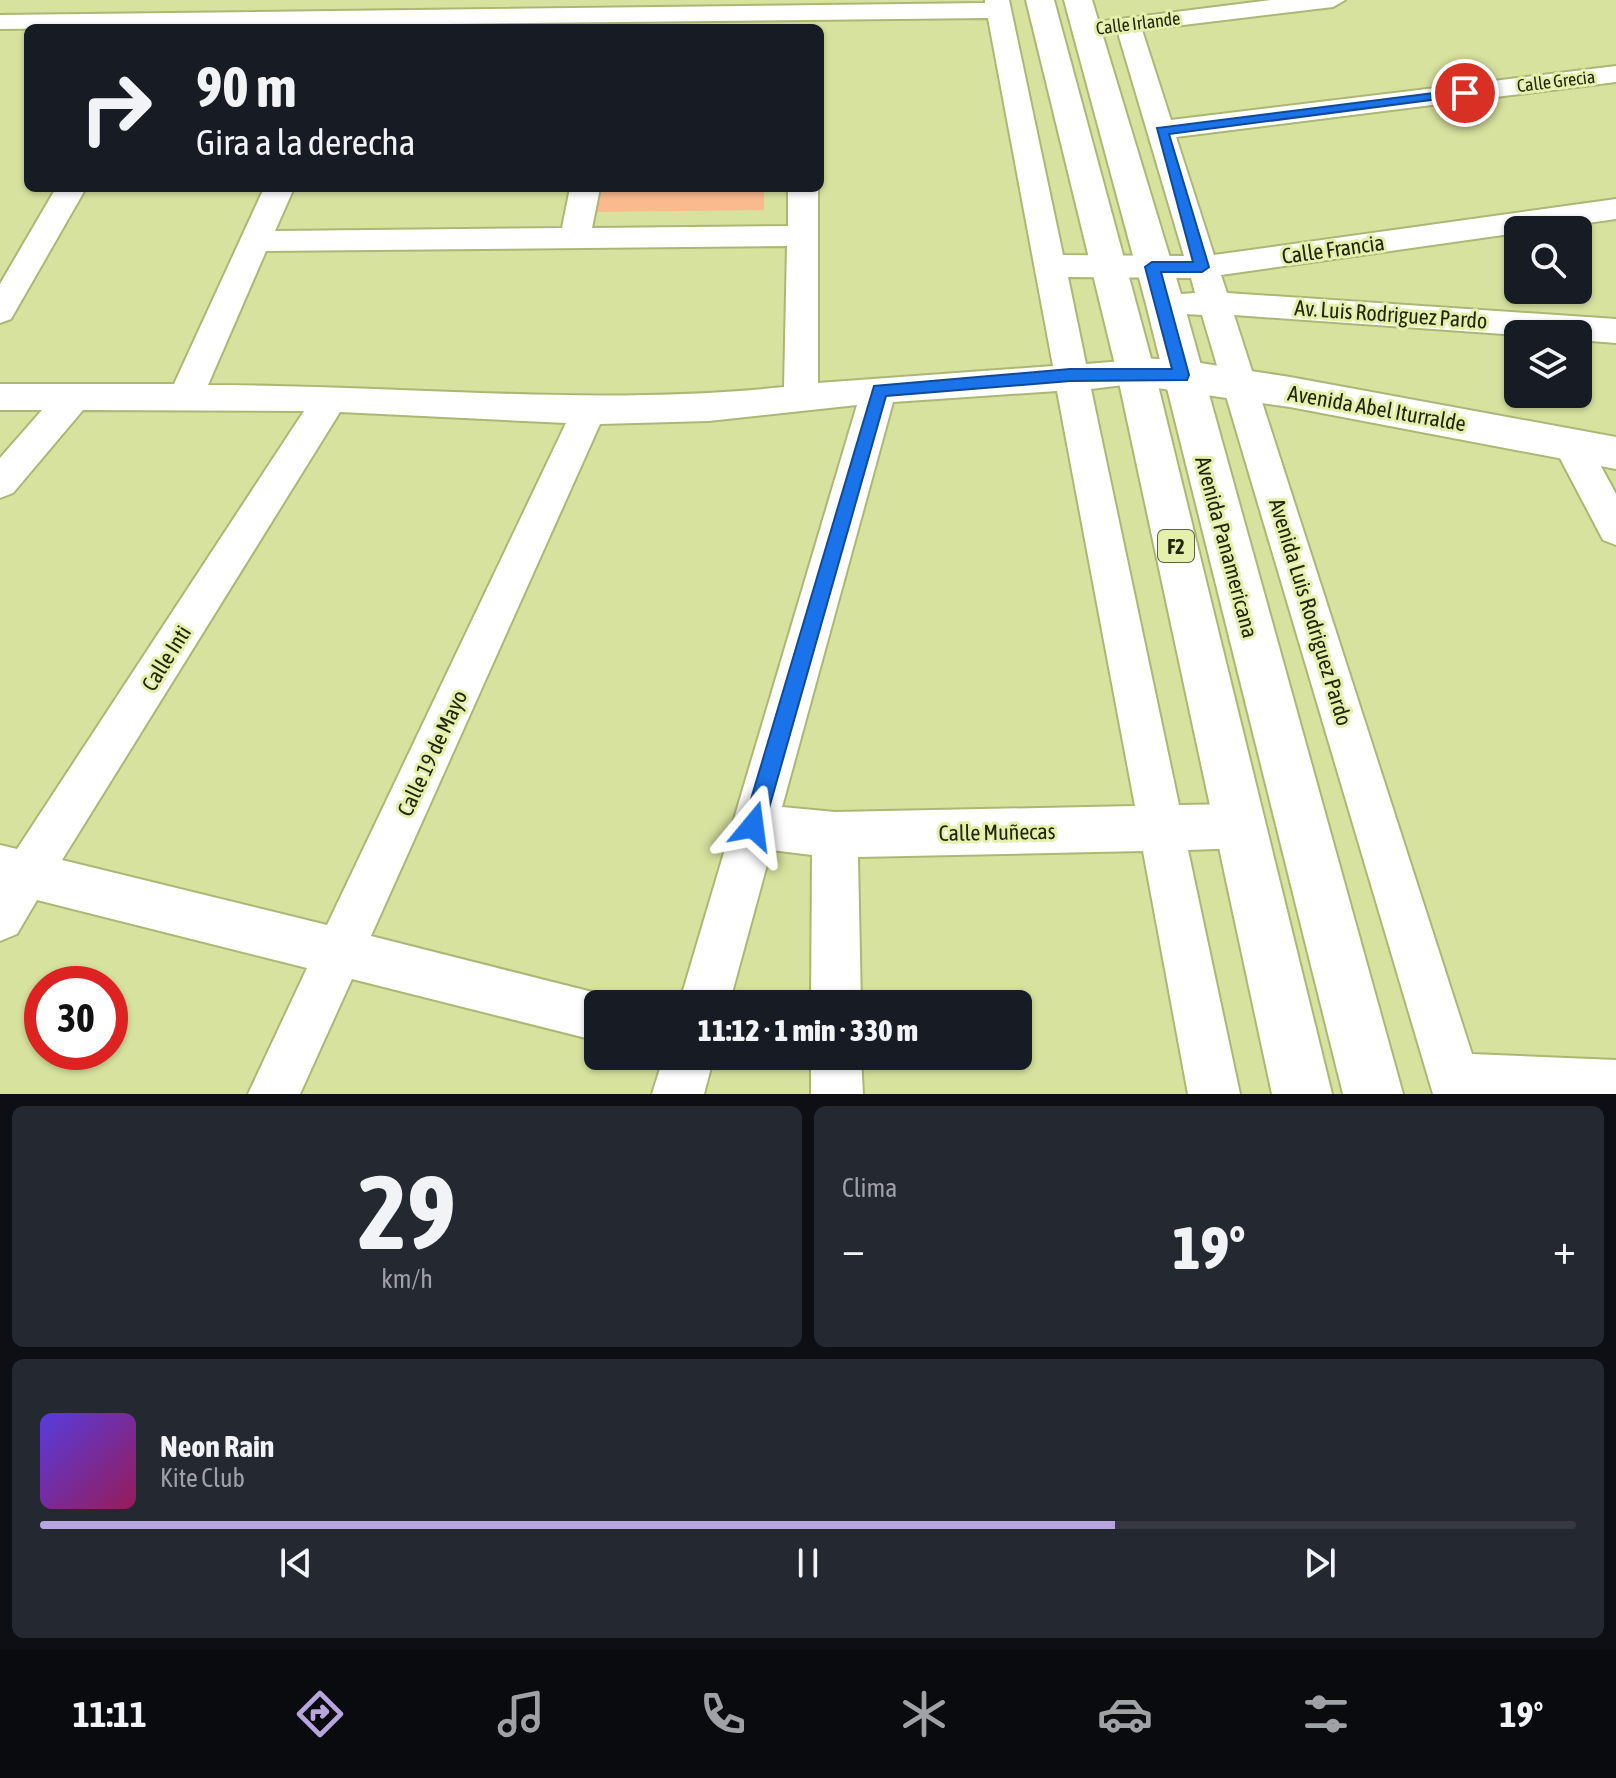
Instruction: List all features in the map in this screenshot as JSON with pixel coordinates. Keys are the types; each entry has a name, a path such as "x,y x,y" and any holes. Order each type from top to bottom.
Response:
{"main road":[{"name":"Avenida Panamericana","path":"1012,3 1109,266 1302,1094"},
{"name":"Avenida Panamericana","path":"1098,18 1181,375 1373,1094"},
{"name":"Avenida Abel Iturralde","path":"1136,373 1181,375 1242,385 1616,453"}],"street":[{"name":"Calle Irlande","path":"1098,18 1333,0"},
{"path":"165,24 287,10 346,24 630,6 803,13 1012,3 1049,266 1214,1094"},
{"path":"1098,18 1162,130"},
{"path":"2,25 24,25"},
{"name":"Calle Grecia","path":"1162,130 1616,74"},
{"name":"Avenida Luis Rodriguez Pardo","path":"1162,130 1456,1087"},
{"path":"0,311 69,192"},
{"path":"186,396 277,192"},
{"path":"575,240 584,192"},
{"path":"801,401 803,192"},
{"name":"Calle Francia","path":"1049,266 1109,266 1159,285 1202,267 1616,209"},
{"path":"257,241 803,236"},
{"name":"Av. Luis Rodriguez Pardo","path":"1159,285 1217,304 1256,304 1616,331"},
{"path":"0,397 331,398 589,411 801,401 879,390 1136,373"},
{"path":"708,990 879,390"},
{"path":"0,483 76,395"},
{"name":"Calle Inti","path":"0,917 14,871 331,398"},
{"name":"Calle 19 de Mayo","path":"274,1094 589,411"},
{"path":"1570,443 1616,529"},
{"name":"Calle Muñecas","path":"753,826 835,835 1241,826"},
{"path":"835,835 836,990"},
{"path":"14,871 340,955 584,1013"},
{"path":"678,1094 685,1070"},
{"path":"836,1070 837,1094"},
{"path":"1456,1087 1616,1086"}],"shaded area":[{"path":"597,192 764,192 764,210 594,212"}],"route":[{"path":"753,826 879,390 1070,375 1181,375 1165,304 1152,267 1202,267 1162,130 1465,93"}]}
